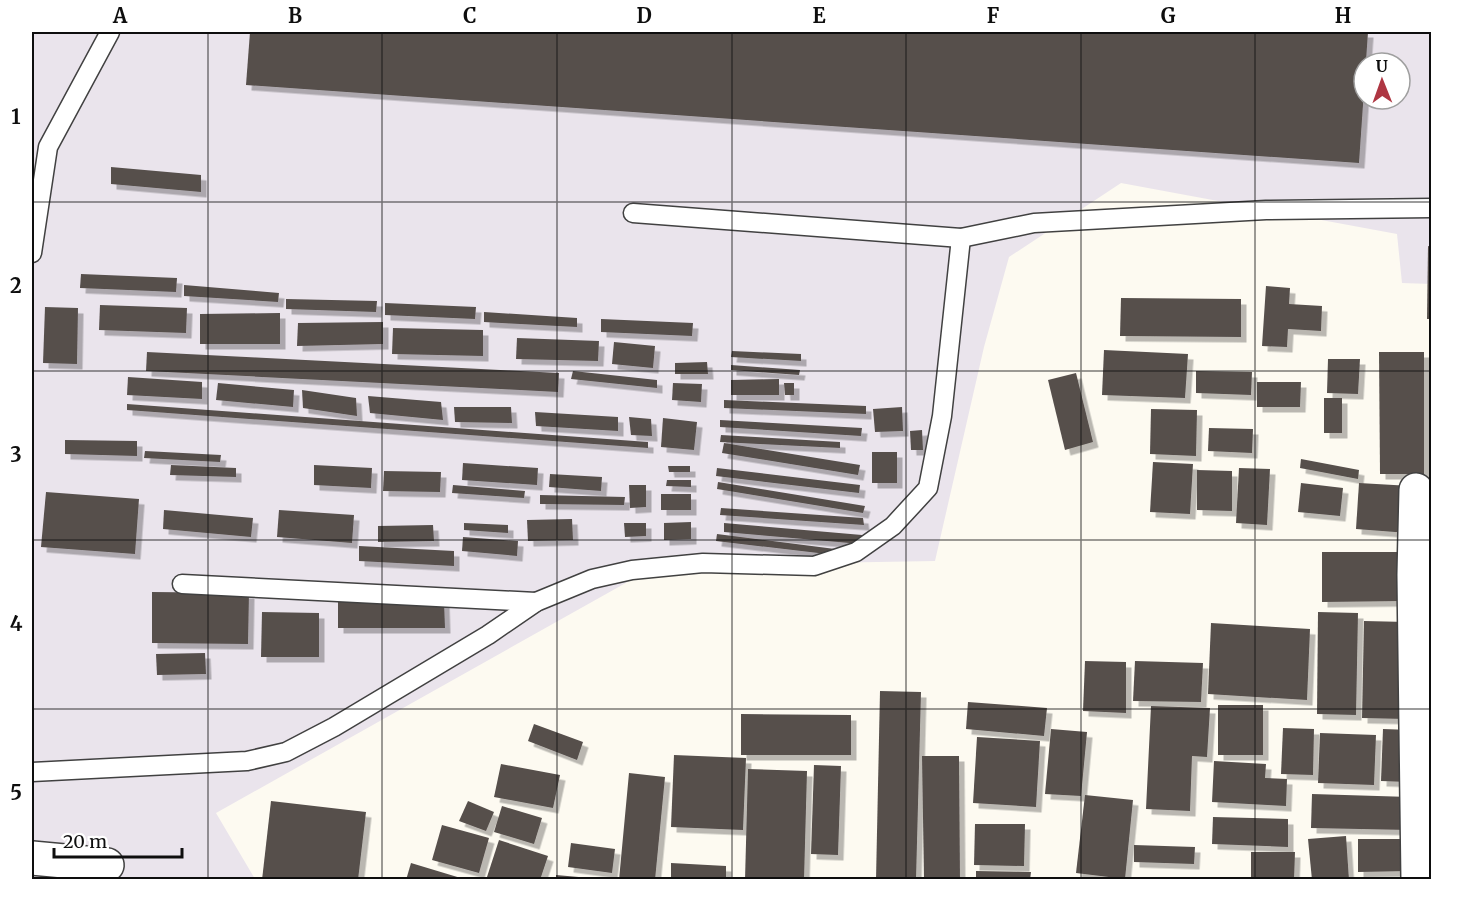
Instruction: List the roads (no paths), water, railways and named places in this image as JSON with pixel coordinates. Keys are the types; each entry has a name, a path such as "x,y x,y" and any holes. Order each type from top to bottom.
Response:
{"street":[{"path":"1416,490 1414,575 1418,879"},
{"path":"32,858 107,865"}],"lane":[{"path":"32,253 48,147 110,32"},
{"path":"633,213 960,238 1034,223 1266,210 1431,208"},
{"path":"32,772 247,761 286,752 344,721 488,635 536,602 592,579 632,570 703,563 814,566 856,552 893,526 928,488 942,416 960,238"},
{"path":"182,584 536,602"}]}
